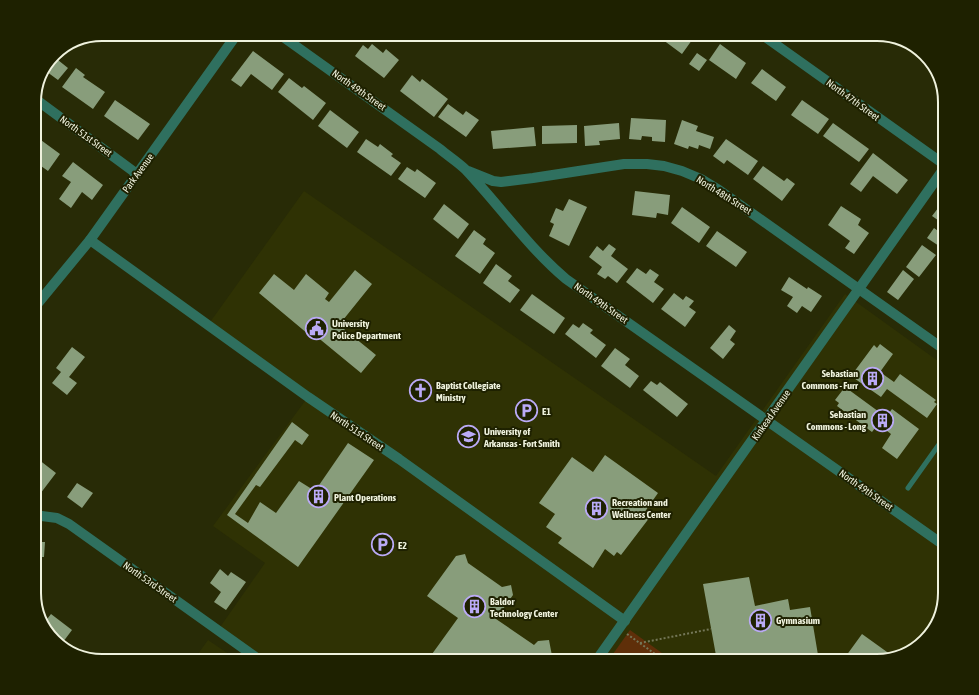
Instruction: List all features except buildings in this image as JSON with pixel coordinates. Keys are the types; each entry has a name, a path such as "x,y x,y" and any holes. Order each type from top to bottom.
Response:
{"street":[{"name":"Park Avenue","path":"41,300 90,240 232,41"},
{"name":"North 49th Street","path":"289,41 427,140 465,170 534,249 566,279 938,541"},
{"name":"North 47th Street","path":"771,41 938,161"},
{"name":"North 51st Street","path":"41,103 137,174"},
{"name":"North 48th Street","path":"465,170 492,181 501,182 624,164 664,166 682,171 701,179 719,190 938,345"},
{"name":"Kinkead Avenue","path":"601,654 938,176"},
{"name":"North 51st Street","path":"90,240 308,397 399,459 625,621"},
{"name":"North 53rd Street","path":"41,516 57,518 69,524 251,654"}],"lane":[{"path":"908,488 938,446"}],"path":[{"path":"640,643 711,629"},
{"path":"626,633 655,654"}],"shaded area":[{"name":"University of Arkansas - Fort Smith","path":"304,191 716,476 845,294 938,361 938,593 932,620 923,633 911,644 893,652 877,654 251,654 218,630 265,563 213,526 308,397 208,325"},
{"path":"630,630 663,654 613,654"},
{"path":"208,640 229,654 198,654"}],"place":[{"name":"University Police Department","path":"316,329"},
{"name":"Sebastian Commons - Furr","path":"873,379"},
{"name":"Baptist Collegiate Ministry","path":"420,391"},
{"name":"E1","path":"527,411"},
{"name":"Sebastian Commons - Long","path":"882,420"},
{"name":"University of Arkansas - Fort Smith","path":"469,437"},
{"name":"Plant Operations","path":"318,497"},
{"name":"Recreation and Wellness Center","path":"597,508"},
{"name":"E2","path":"383,545"},
{"name":"Baldor Technology Center","path":"474,607"},
{"name":"Gymnasium","path":"761,620"}]}
